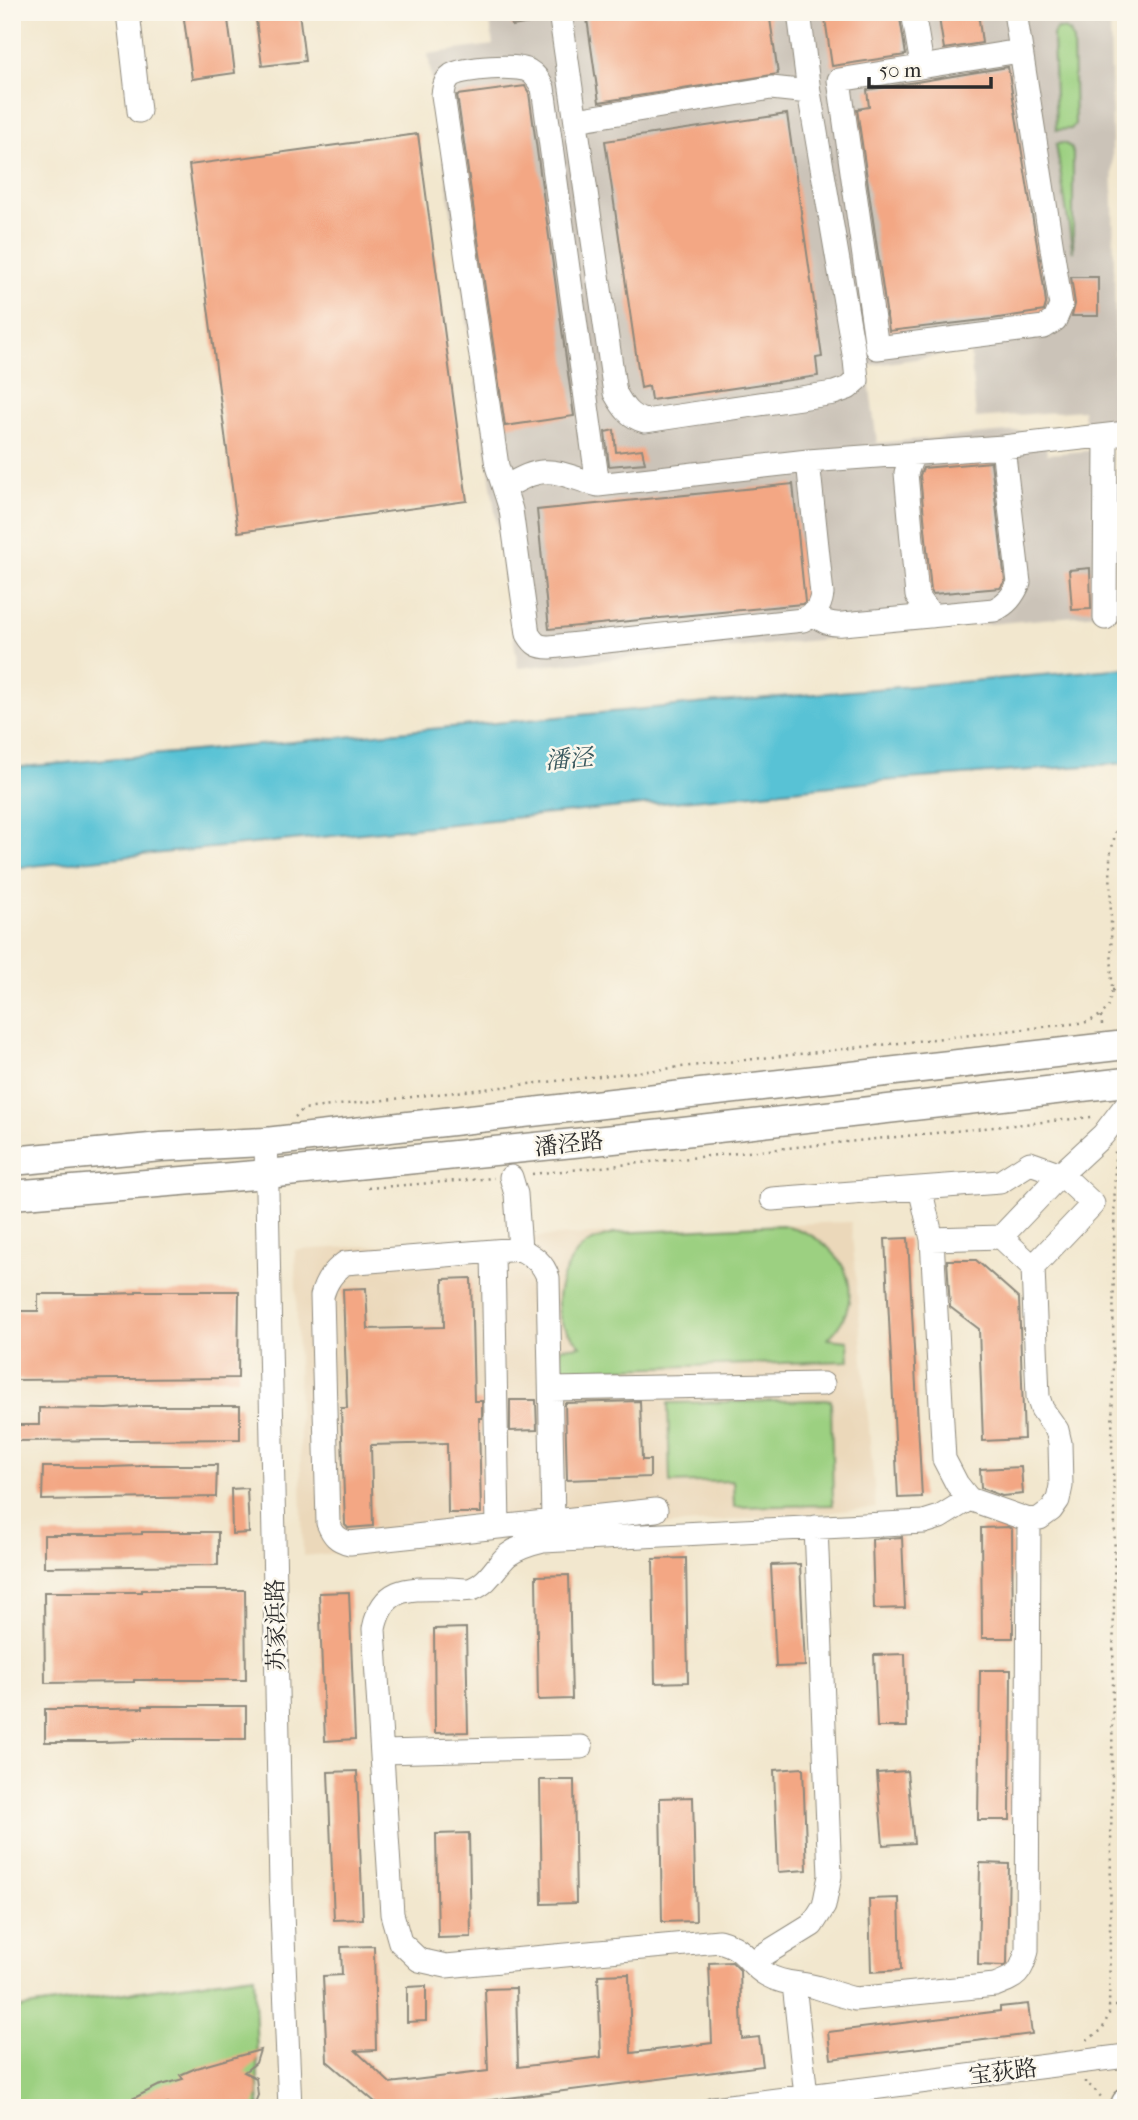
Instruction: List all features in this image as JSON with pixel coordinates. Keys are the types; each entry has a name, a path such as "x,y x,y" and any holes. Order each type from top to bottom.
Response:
{"main road":[{"name":"潘泾路","path":"12,1161 161,1147 266,1142 1126,1045"},
{"name":"潘泾路","path":"12,1195 267,1174 683,1132 1126,1082"}],"street":[{"path":"128,12 139,111"},
{"path":"560,12 615,393 623,407 634,418 645,421 834,393 848,388 857,380 809,92 799,12"},
{"path":"913,12 922,65"},
{"path":"1015,12 1061,306 1055,320 1044,327 877,348 839,80 1020,51"},
{"path":"598,485 543,88 537,78 527,70 515,67 464,71 452,76 445,84 443,95 497,466 511,510 528,634 533,643 541,647 803,620 813,614 820,606 822,594 808,461"},
{"path":"576,120 771,88 809,92"},
{"path":"505,488 523,476 552,470 598,485 808,461 1003,447 1116,435 1105,618"},
{"path":"813,614 832,625 993,610 1003,606 1013,595 1018,583 1003,447"},
{"path":"913,454 906,473 917,596 932,616"},
{"path":"1001,1237 1060,1174 1103,1135 1126,1105"},
{"name":"苏家浜路","path":"266,1142 281,1888 290,2108"},
{"path":"772,1199 1000,1182 1030,1163 1060,1174 1093,1205 1033,1267"},
{"path":"511,1177 516,1194 520,1250"},
{"path":"920,1188 932,1239 944,1459 968,1499 1029,1520 1041,1518 1058,1500 1061,1486 1060,1443 1057,1430 1042,1409 1038,1397 1033,1267 1001,1237 932,1239"},
{"path":"553,1521 548,1278 544,1266 520,1250 345,1263 333,1272 322,1296 328,1522 340,1541 350,1543 656,1510"},
{"path":"493,1252 498,1527"},
{"path":"551,1389 823,1384"},
{"path":"968,1499 940,1517 924,1522 544,1541 524,1545 506,1556 485,1580 472,1589 413,1589 397,1592 377,1613 374,1629 392,1914 400,1942 419,1959 446,1966 719,1941 733,1945 763,1973 778,1981 817,1987 855,1998 995,1984 1011,1979 1022,1970 1027,1951 1029,1520"},
{"path":"752,1962 812,1925 824,1906 830,1876 816,1527"},
{"path":"383,1752 582,1747"},
{"path":"793,1984 806,2096"},
{"name":"宝荻路","path":"713,2108 1126,2056"}],"path":[{"path":"1125,12 1126,17"},
{"path":"294,1117 303,1109 1088,1022 1108,1008 1112,990 1110,856 1126,788"},
{"path":"1112,990 1126,990"},
{"name":"潘泾路","path":"368,1188 511,1177 1096,1117"},
{"path":"1087,2040 1102,2030 1109,2014 1115,1513 1112,1451 1115,1145"},
{"path":"1108,2006 1126,2006"},
{"path":"1085,2083 1118,2103"}],"shaded area":[{"path":"489,12 1110,12 1114,423 1085,426 1083,410 976,418 970,351 867,366 877,443 1044,429 1047,454 1098,450 1097,614 518,668 428,54 493,45"},
{"path":"851,1222 876,1508 303,1556 295,1250"}],"green space":[{"path":"1056,29 1070,32 1073,41 1075,124 1071,129 1056,130 1053,35"},
{"path":"1063,143 1071,147 1073,153 1073,252 1056,144"},
{"path":"782,1225 802,1231 820,1241 844,1268 849,1285 849,1303 842,1321 828,1339 848,1341 849,1361 560,1370 560,1348 581,1346 563,1325 559,1315 561,1282 571,1261 585,1245 616,1233"},
{"path":"831,1400 833,1505 734,1507 733,1481 670,1483 668,1403"},
{"path":"254,1975 258,2108 12,2108 12,2009"}],"water":[{"name":"潘泾","path":"1126,668 1126,763 882,781 12,868 12,768 707,703"}],"building":[{"path":"183,12 227,12 235,73 192,79"},
{"path":"255,12 299,12 305,61 262,66"},
{"path":"509,12 546,12 547,20 512,26"},
{"path":"586,12 769,12 778,74 599,102"},
{"path":"824,12 899,12 906,55 832,66"},
{"path":"938,12 978,12 982,43 944,49"},
{"path":"1008,67 1045,294 1044,311 889,331 857,109 869,107 867,90"},
{"path":"525,86 529,93 574,416 505,426 457,95"},
{"path":"787,114 822,357 816,358 818,376 651,400 649,386 641,388 605,141"},
{"path":"418,134 467,501 238,532 189,165"},
{"path":"1071,277 1098,277 1098,316 1072,316 1075,304"},
{"path":"614,430 616,452 642,449 645,463 609,466 605,432"},
{"path":"991,462 1005,581 1000,588 933,594 920,475 923,468"},
{"path":"793,484 805,602 802,604 549,629 537,510"},
{"path":"1090,568 1091,609 1072,610 1069,570"},
{"path":"908,1238 922,1497 898,1498 885,1239"},
{"path":"947,1260 976,1260 1019,1298 1024,1439 983,1441 979,1329 950,1307"},
{"path":"471,1278 474,1401 482,1401 482,1418 479,1418 481,1513 448,1513 447,1443 371,1445 373,1526 348,1528 345,1525 341,1408 347,1408 343,1289 366,1288 368,1329 444,1327 443,1279"},
{"path":"239,1291 238,1378 12,1380 12,1311 38,1311 38,1294"},
{"path":"510,1400 536,1400 537,1430 510,1431"},
{"path":"640,1401 642,1460 650,1460 650,1477 567,1480 565,1403"},
{"path":"137,1406 240,1406 240,1439 12,1441 12,1425 39,1425 39,1408 107,1409"},
{"path":"217,1465 216,1497 42,1500 43,1467"},
{"path":"1021,1467 1023,1494 1002,1496 981,1488 980,1469"},
{"path":"247,1488 249,1533 232,1534 231,1489"},
{"path":"981,1528 1012,1529 1013,1638 982,1638"},
{"path":"218,1532 218,1565 44,1567 44,1535"},
{"path":"902,1537 905,1608 874,1609 872,1539"},
{"path":"686,1558 688,1682 655,1683 653,1559"},
{"path":"800,1564 805,1666 776,1667 771,1565"},
{"path":"569,1575 572,1699 538,1700 536,1576"},
{"path":"245,1590 246,1680 45,1683 44,1592"},
{"path":"349,1592 355,1739 325,1741 319,1593"},
{"path":"466,1628 468,1732 435,1733 434,1629"},
{"path":"905,1654 907,1727 877,1727 874,1655"},
{"path":"980,1670 1011,1670 1010,1820 978,1820"},
{"path":"246,1706 246,1739 45,1742 45,1709"},
{"path":"803,1768 807,1870 778,1872 774,1770"},
{"path":"357,1771 363,1919 334,1920 328,1772"},
{"path":"907,1771 914,1843 883,1845 877,1773"},
{"path":"540,1780 574,1780 576,1903 542,1904"},
{"path":"693,1797 696,1921 662,1922 660,1798"},
{"path":"469,1833 471,1937 438,1938 436,1834"},
{"path":"980,1863 1009,1864 1007,1964 1004,1966 978,1965"},
{"path":"899,1898 901,1970 871,1972 869,1899"},
{"path":"374,1946 376,2050 356,2051 390,2083 488,2071 485,1989 516,1988 518,2067 601,2057 598,1975 629,1974 631,2053 712,2043 709,1963 732,1962 740,1970 742,2039 759,2037 763,2066 428,2108 382,2108 327,2061 323,1976 342,1975 341,1947"},
{"path":"426,1986 426,2021 407,2022 407,1987"},
{"path":"1028,2004 1032,2034 831,2059 828,2032 1000,2011 1000,2007"},
{"path":"260,2050 256,2063 244,2072 256,2078 258,2095 253,2108 226,2108 207,2103 171,2108 169,2104 160,2106 128,2101 158,2086 183,2079 180,2075 196,2068"}]}
